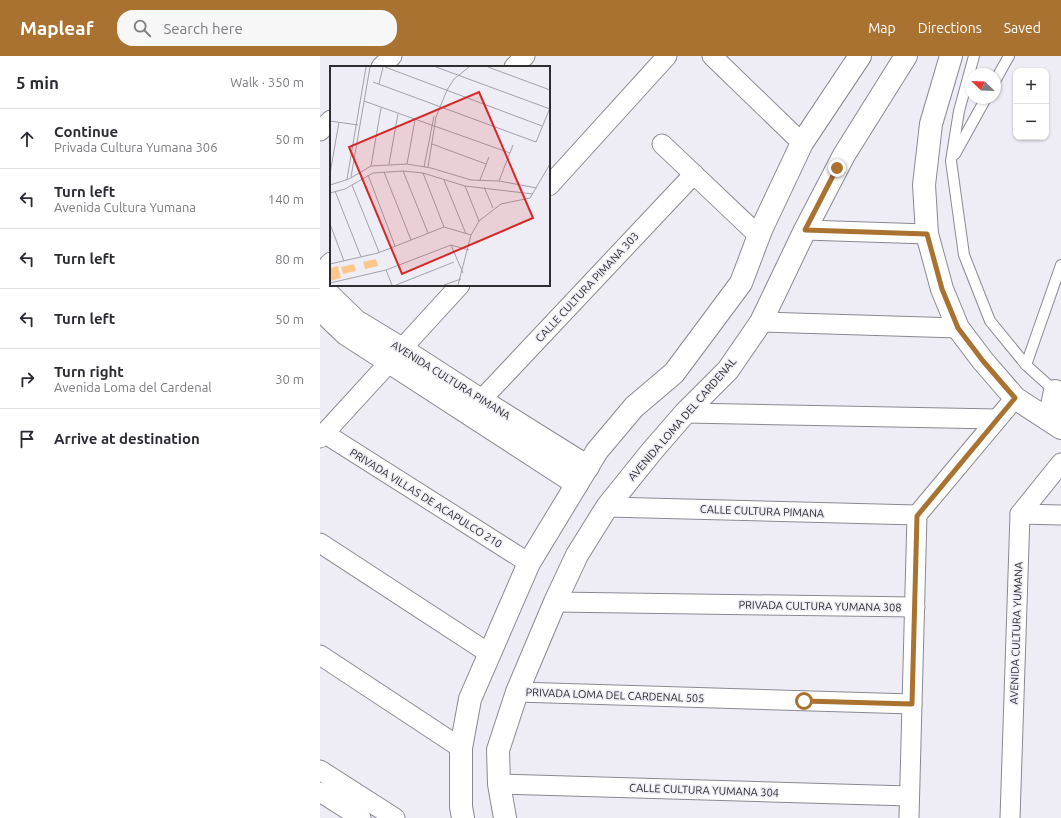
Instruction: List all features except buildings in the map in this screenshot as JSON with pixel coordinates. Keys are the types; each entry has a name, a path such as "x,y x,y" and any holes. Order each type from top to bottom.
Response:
{"street":[{"path":"382,66 392,56"},
{"path":"515,66 525,56"},
{"path":"550,185 667,56"},
{"path":"712,56 802,143"},
{"path":"463,818 461,806 461,748 470,699 529,563 597,451 634,407 674,373 741,284 759,236 802,143 860,56"},
{"name":"AVENIDA LOMA DEL CARDENAL","path":"505,818 499,784 498,750 517,692 555,602 577,555 606,507 685,413 728,370 761,322 805,230 844,155 906,56"},
{"path":"950,56 931,124 924,185 927,234 942,289 958,328 983,361 1015,398 1055,424 1058,393"},
{"path":"320,131 330,121"},
{"path":"662,144 759,236"},
{"name":"CALLE CULTURA PIMANA 303","path":"481,400 694,174"},
{"path":"805,230 927,234"},
{"path":"320,274 330,263"},
{"name":"AVENIDA CULTURA PIMANA","path":"320,286 356,321 396,356 582,475"},
{"path":"322,436 459,286"},
{"name":"AVENIDA CULTURA PIMANA","path":"320,309 346,334 396,356 481,400 582,475"},
{"path":"761,322 958,328"},
{"path":"909,818 917,516 1015,398"},
{"path":"685,413 997,419"},
{"name":"PRIVADA VILLAS DE ACAPULCO 210","path":"322,436 529,563"},
{"path":"1020,514 1061,463"},
{"name":"CALLE CULTURA PIMANA","path":"606,507 917,516"},
{"path":"1020,514 1061,515"},
{"name":"AVENIDA CULTURA YUMANA","path":"1010,818 1020,514"},
{"path":"320,543 490,654"},
{"name":"PRIVADA CULTURA YUMANA 308","path":"555,602 914,607"},
{"path":"320,656 461,748"},
{"name":"PRIVADA LOMA DEL CARDENAL 505","path":"517,692 912,704"},
{"path":"320,770 359,809"},
{"name":"CALLE CULTURA YUMANA 304","path":"499,784 909,796"},
{"path":"320,792 359,809 395,818"}],"lane":[{"path":"974,56 960,111 951,161 964,255 990,321 1026,365 1058,393"},
{"path":"1001,70 1009,56"},
{"path":"951,161 983,104"},
{"path":"1026,365 1061,265"}],"route":[{"path":"804,701 912,704 917,516 1015,398 983,361 958,328 942,289 927,234 805,230 837,168"}]}
